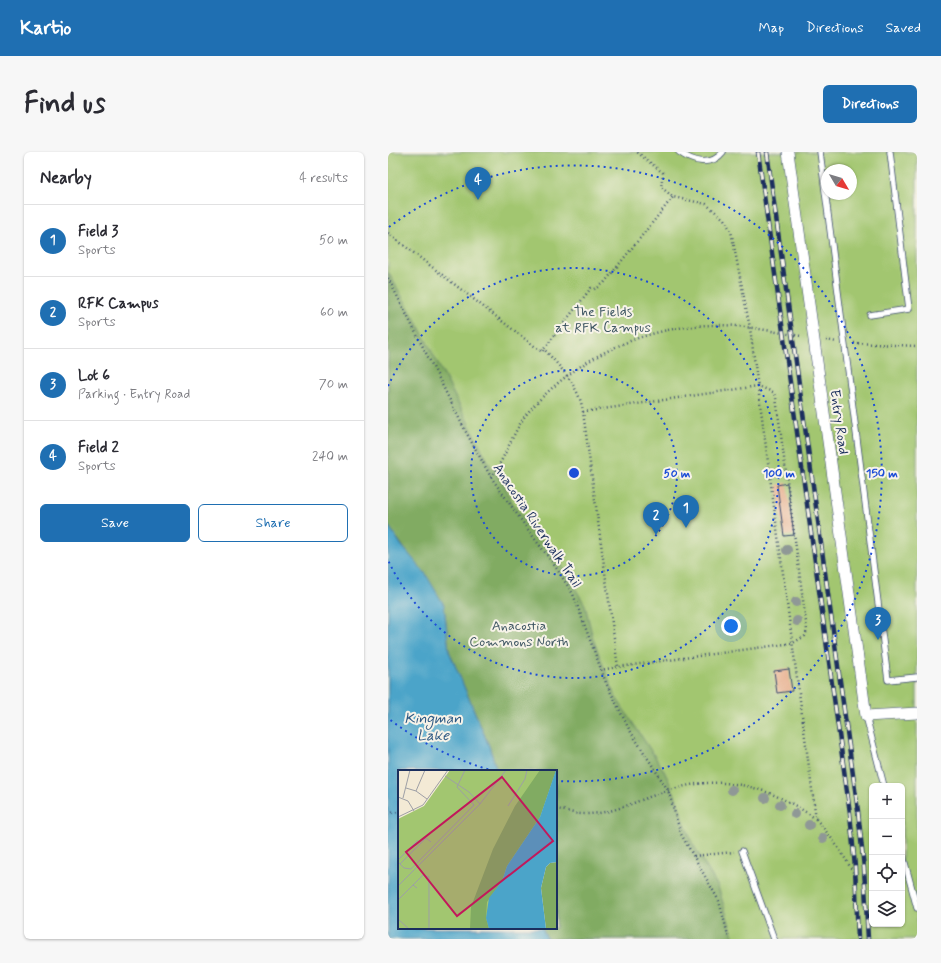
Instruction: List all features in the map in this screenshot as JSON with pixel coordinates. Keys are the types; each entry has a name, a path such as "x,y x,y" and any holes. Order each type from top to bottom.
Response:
{"street":[{"name":"Entry Road","path":"788,152 866,716"},
{"path":"866,716 917,713"}],"lane":[{"path":"679,152 687,158 698,162 710,161 723,152"},
{"path":"820,152 888,680 917,677"},
{"path":"870,315 909,309 890,152"},
{"path":"866,716 883,783"},
{"path":"742,852 774,939"},
{"path":"903,855 917,908"}],"path":[{"path":"637,152 663,173 661,187 673,197 706,204 724,219 731,231 750,328 816,819"},
{"path":"388,233 542,352 591,288 596,289 604,283 673,197"},
{"name":"Anacostia Riverwalk Trail","path":"388,278 466,432 491,476 573,594 600,670 629,729 668,790 682,834 719,901 729,939"},
{"path":"491,476 501,464 514,435 529,412 575,369 617,345 651,333 693,326 719,325 750,328 813,339 888,346 917,346"},
{"path":"544,349 568,376 582,401 618,667"},
{"path":"583,412 758,386 773,392 776,398 807,630 805,636 793,642 600,670"},
{"path":"557,809 583,814 620,809 668,790 684,786 716,782 739,783 766,791 799,807 816,819 832,837 850,865 858,882"},
{"path":"388,813 398,812"},
{"path":"694,856 742,852"}],"green space":[{"name":"The Fields at RFK Campus","path":"388,152 917,152 917,939 547,939 542,929 557,929 557,770 459,770 388,739"},
{"name":"Anacostia Commons North","path":"388,272 415,319 492,469 503,483 513,504 561,564 585,605 593,639 615,696 663,769 674,792 691,841 718,887 734,939 547,939 542,929 557,929 557,770 497,770 489,746 449,651 444,605 388,525"}],"water":[{"name":"Kingman Lake","path":"388,525 402,546 425,573 444,605 449,651 489,746 497,770 398,770 398,929 542,929 547,939 388,939"}],"building":[{"path":"787,483 794,535 784,536 777,485"},
{"path":"789,669 792,691 777,693 774,671"}],"railway":[{"path":"758,152 850,813 855,867 858,939"},
{"path":"767,152 858,811 864,868 868,939"}],"place":[{"name":"Field 2","path":"478,200"},
{"name":"Field 3","path":"686,528"},
{"name":"RFK Campus","path":"656,535"},
{"name":"Lot 6","path":"878,640"}]}
